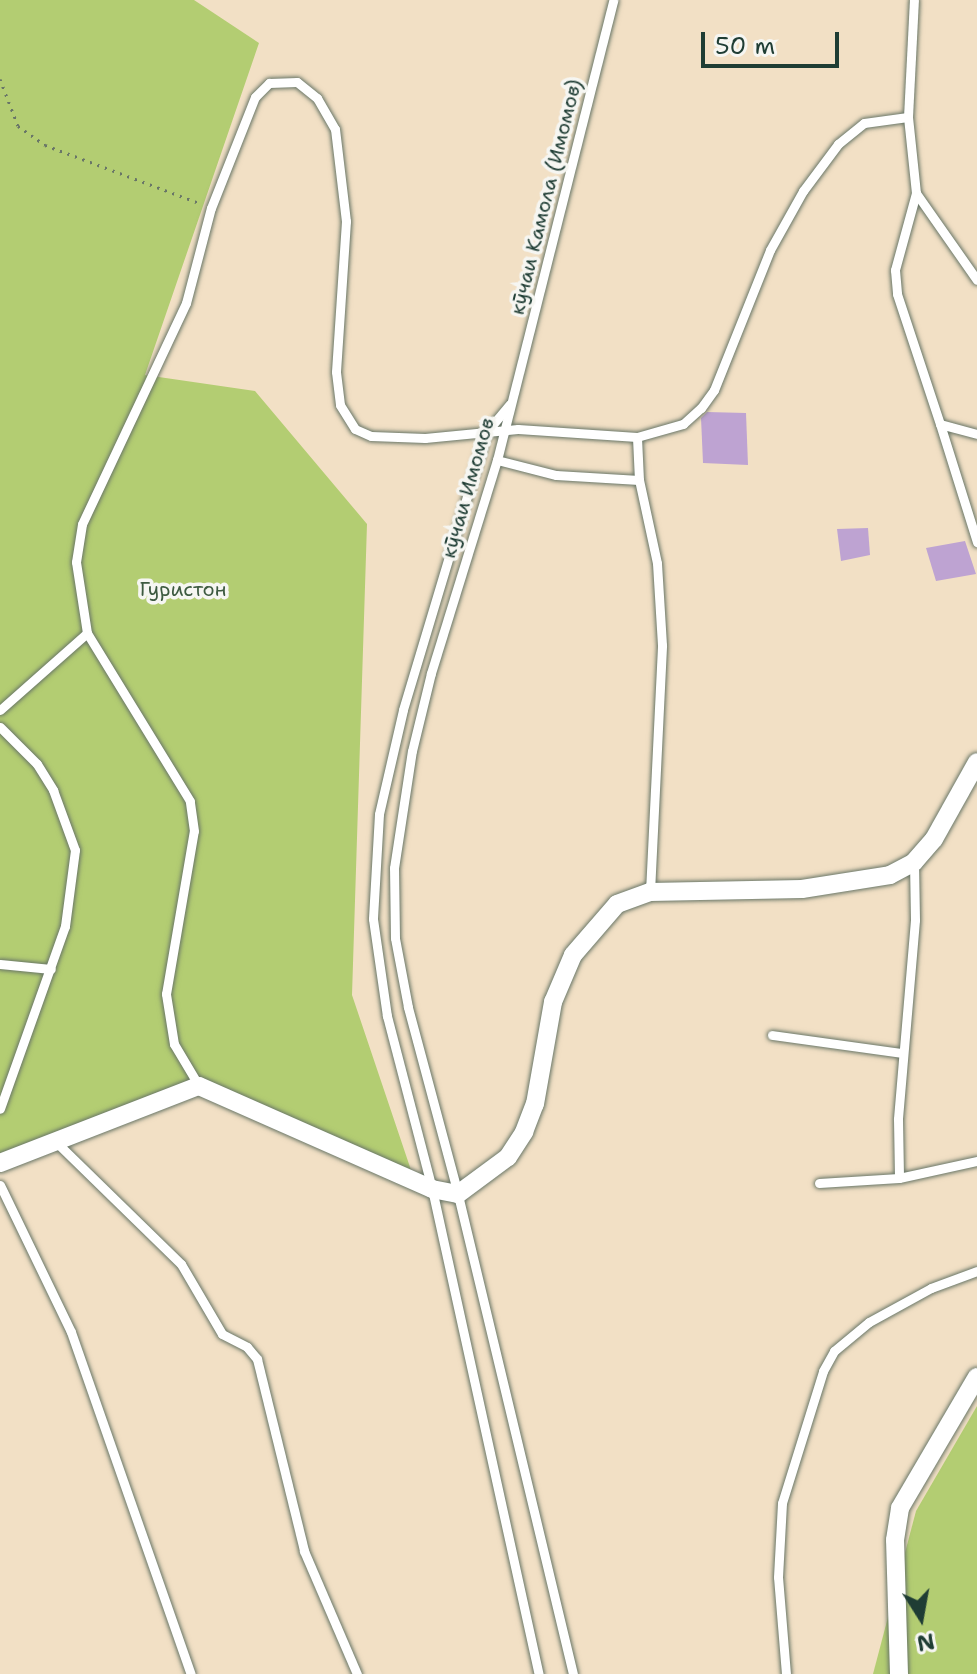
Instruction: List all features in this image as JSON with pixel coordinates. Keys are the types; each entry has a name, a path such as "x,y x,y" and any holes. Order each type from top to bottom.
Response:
{"street":[{"path":"0,1163 199,1086 432,1189 458,1194 497,1167 524,1132 535,1104 553,1002 573,955 617,904 650,892 858,883 890,875 914,862 934,839 977,762"},
{"path":"899,1674 895,1540 900,1508 977,1377"}],"lane":[{"name":"кӯчаи Камола (Имомов)","path":"512,402 613,0"},
{"path":"914,0 908,117 916,193 895,270 897,294 977,542"},
{"path":"199,1086 174,1044 166,994 194,831 190,801 87,633 77,584 82,524 173,336 211,208 255,97 282,79 307,89 326,110 341,149 346,221 336,372 345,419 371,436 505,430 637,437 683,424 707,399 770,250 803,191 838,144 864,123 908,117"},
{"path":"916,193 977,280"},
{"name":"кӯчаи Имомов","path":"512,402 431,673 399,818 394,868 399,963 573,1674"},
{"name":"кӯчаи Имомов","path":"512,402 486,433 403,710 379,814 374,868 378,969 432,1189 539,1674"},
{"path":"940,424 977,434"},
{"path":"637,437 639,480 657,563 662,645 650,892"},
{"path":"497,460 564,476 639,480"},
{"path":"0,710 87,633"},
{"path":"0,727 37,764 53,790 75,850 74,884 51,969 0,1109"},
{"path":"899,1178 902,1053 915,920 914,862"},
{"path":"0,964 51,969"},
{"path":"772,1035 902,1053"},
{"path":"55,1141 181,1264 215,1326 257,1359 304,1551 357,1674"},
{"path":"819,1183 899,1178 977,1161"},
{"path":"0,1185 71,1332 191,1674"},
{"path":"786,1674 778,1577 782,1503 823,1371 842,1343 878,1316 977,1271"}],"path":[{"path":"0,79 18,126 45,145 211,208"}],"green space":[{"name":"Гуристон","path":"0,0 194,0 259,43 145,375 255,391 367,524 352,995 413,1176 189,1090 0,1163"},
{"path":"977,1406 977,1674 873,1674 916,1511"}],"building":[{"path":"707,412 746,413 748,465 703,463 701,418"},
{"path":"868,528 870,555 841,561 837,529"},
{"path":"965,541 976,574 936,581 926,548"}]}
